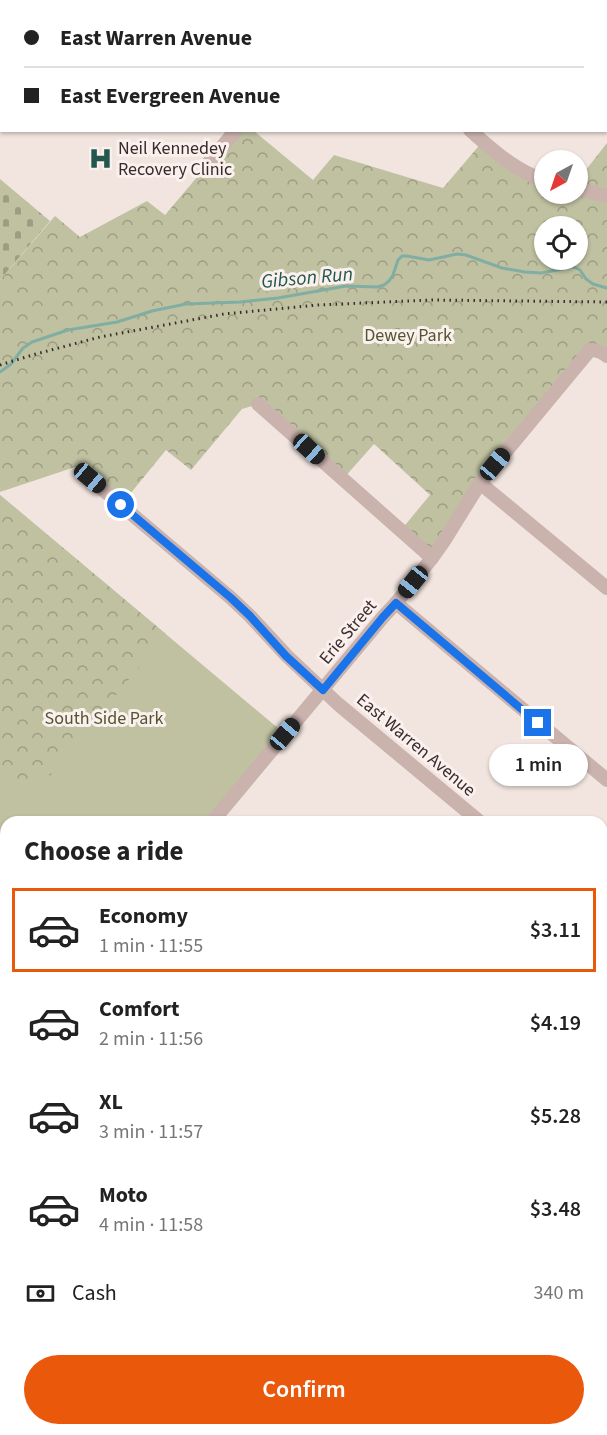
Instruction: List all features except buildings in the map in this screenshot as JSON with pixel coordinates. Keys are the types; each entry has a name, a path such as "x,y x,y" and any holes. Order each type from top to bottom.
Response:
{"street":[{"path":"206,166 234,132"},
{"path":"472,132 510,163 534,176"},
{"path":"588,191 607,196"},
{"name":"Erie Street","path":"217,816 432,558 480,483 585,356 590,350 601,353"},
{"path":"258,404 432,558"},
{"name":"East Warren Avenue","path":"90,478 231,598 286,656 338,704 473,816"},
{"path":"480,483 607,588"},
{"path":"396,603 607,780"}],"green space":[{"name":"Dewey Park","path":"235,132 255,132 313,180 334,155 443,188 483,141 534,174 534,204 588,204 588,167 607,143 607,356 585,356 432,558 401,530 430,495 374,444 343,479 258,404 242,409 191,470 166,450 121,505 75,467 0,492 0,280 55,216 80,237 147,201 165,215"},
{"path":"0,179 50,221 0,280"},
{"name":"South Side Park","path":"0,495 285,734 217,816 0,816"},
{"path":"0,495 166,634 50,776 41,769 26,787 0,766"}],"waterway":[{"name":"Gibson Run","path":"0,372 32,342 68,330 117,322 152,311 186,304 240,302 346,286 377,287 384,285 393,275 398,260 402,256 429,260 457,254 466,255 502,268 525,272 541,273 574,267 593,284 607,288"}],"railway":[{"path":"0,365 100,337 224,314 318,305 432,300 607,302"}],"place":[{"name":"Neil Kennedey Recovery Clinic","path":"100,158"}],"route":[{"path":"121,505 231,598 286,656 323,690 396,603 538,723"}]}
